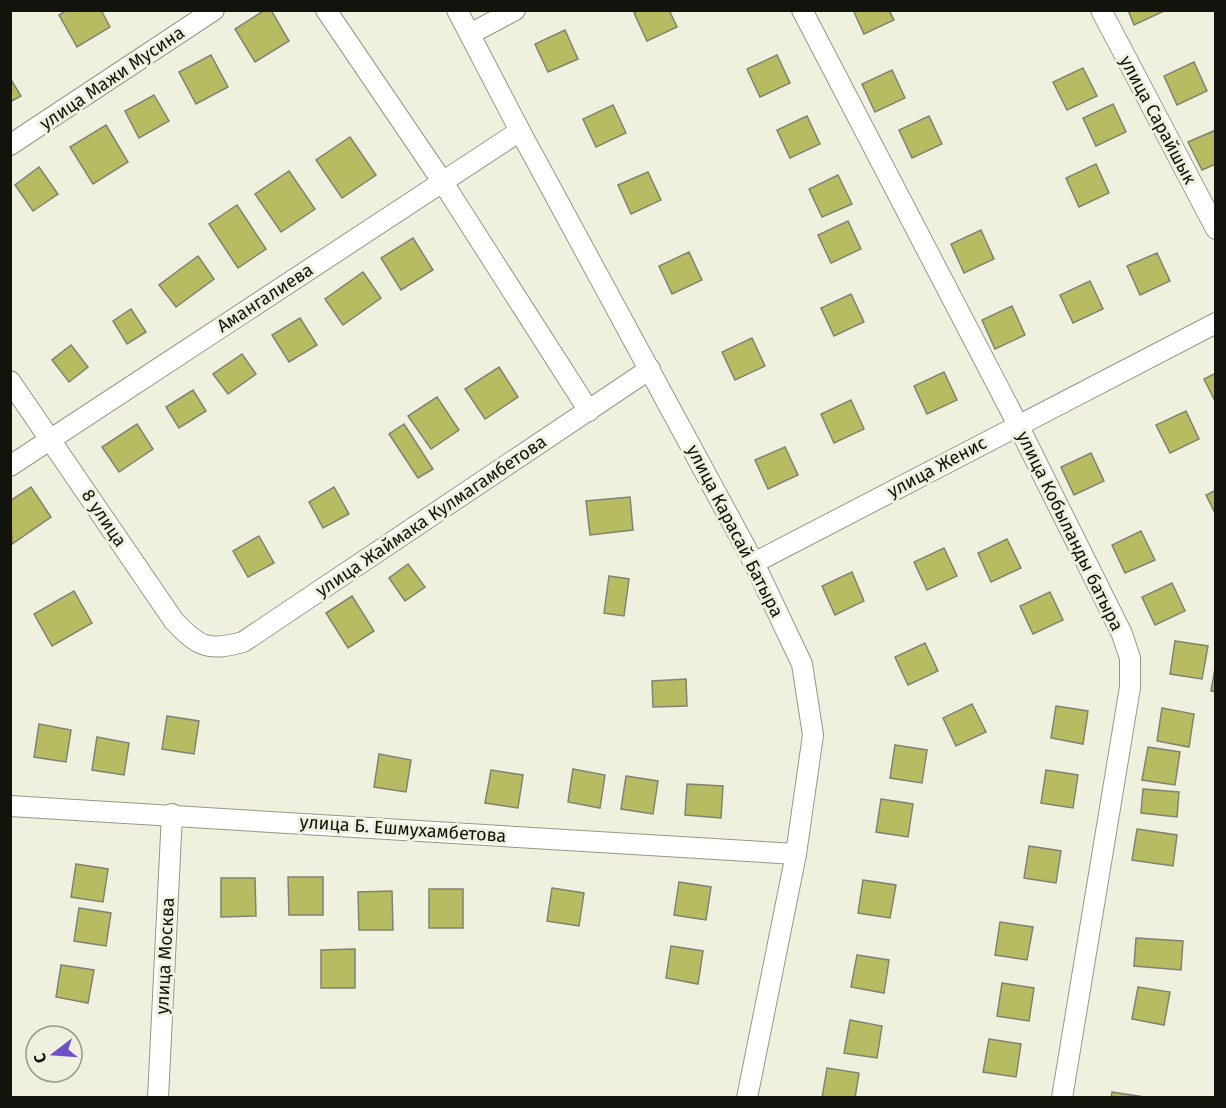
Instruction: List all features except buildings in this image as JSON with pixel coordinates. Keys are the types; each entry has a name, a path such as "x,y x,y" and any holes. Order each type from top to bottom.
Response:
{"street":[{"name":"улица Мажи Мусина","path":"10,145 214,10"},
{"path":"326,10 442,182 588,411"},
{"name":"улица Карасай Батыра","path":"457,10 754,563 802,664 813,735 796,854 747,1098"},
{"path":"470,34 515,10"},
{"name":"улица Кобыланды батыра","path":"802,10 1018,425 1122,634 1130,658 1130,687 1062,1098"},
{"name":"улица Сарайшык","path":"1101,10 1215,229"},
{"name":"Амангалиева","path":"10,466 520,131"},
{"name":"улица Женис","path":"754,563 1215,322"},
{"name":"улица Жаймака Кулмагамбетова","path":"206,646 223,648 243,642 650,369"},
{"name":"8 улица","path":"10,381 174,621 190,638 206,646"},
{"name":"улица Б. Ешмухамбетова","path":"10,806 172,814 796,854"},
{"name":"улица Москва","path":"158,1098 172,814"}]}
